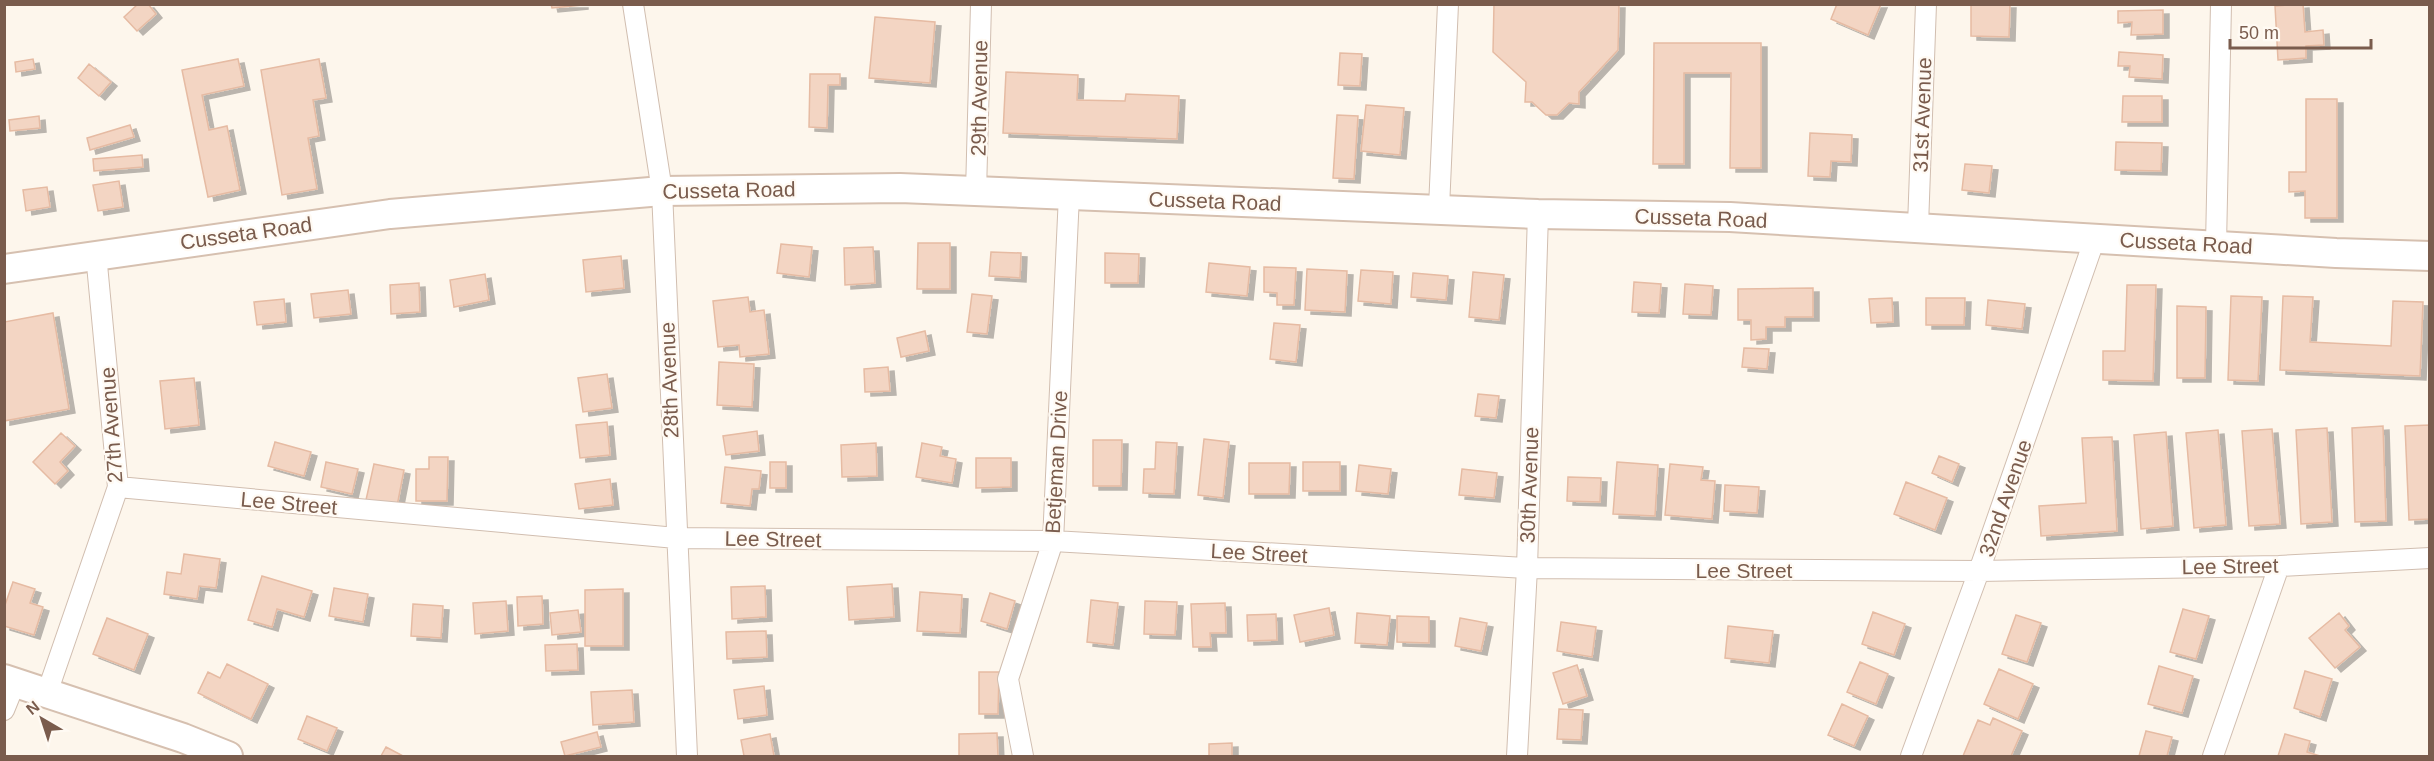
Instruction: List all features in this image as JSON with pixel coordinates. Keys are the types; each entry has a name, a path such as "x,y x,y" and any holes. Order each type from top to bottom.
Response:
{"street":[{"name":"28th Avenue","path":"633,4 662,191 687,756"},
{"name":"29th Avenue","path":"976,192 981,4"},
{"path":"1439,208 1448,4"},
{"name":"31st Avenue","path":"1918,226 1926,4"},
{"path":"2216,245 2221,4"},
{"name":"Cusseta Road","path":"4,268 390,214 662,191 900,188 1439,208 1538,214 1730,217 1918,226 2336,253 2430,256"},
{"name":"Betjeman Drive","path":"1023,756 1008,679 1053,541 1069,195"},
{"name":"30th Avenue","path":"1517,756 1527,568 1538,214"},
{"name":"32nd Avenue","path":"1911,756 1979,571 2095,238"},
{"name":"27th Avenue","path":"47,693 118,487 96,254"},
{"name":"Lee Street","path":"118,487 676,538 1053,541 1527,568 1979,571 2279,566 2430,558"},
{"path":"2213,756 2279,566"},
{"path":"4,710 10,681 183,738 228,756"}],"building":[{"path":"138,4 148,4 156,14 137,31 124,17"},
{"path":"551,4 582,4 582,5 552,8"},
{"path":"1494,4 1619,4 1618,50 1579,92 1579,104 1569,103 1557,115 1546,115 1532,102 1525,102 1526,82 1493,52"},
{"path":"1837,4 1881,4 1868,35 1831,19"},
{"path":"1971,4 2010,4 2009,37 1971,36"},
{"path":"2303,4 2305,32 2323,30 2324,45 2306,46 2306,58 2278,60 2275,6"},
{"path":"2163,10 2163,34 2131,35 2132,22 2118,23 2118,11"},
{"path":"875,17 935,22 930,83 869,78"},
{"path":"1654,43 1761,43 1761,168 1730,168 1731,73 1684,73 1684,164 1653,164"},
{"path":"2119,52 2163,55 2162,79 2129,77 2130,66 2118,66"},
{"path":"1340,53 1362,54 1360,86 1338,85"},
{"path":"33,59 35,69 16,72 15,62"},
{"path":"238,59 244,86 202,95 209,130 227,126 240,190 208,197 182,70"},
{"path":"319,59 326,98 313,100 319,136 308,138 317,189 282,195 261,70"},
{"path":"89,64 111,82 99,96 78,78"},
{"path":"1006,72 1078,75 1077,100 1125,101 1126,94 1179,96 1177,139 1003,133"},
{"path":"810,74 840,74 840,85 828,85 827,128 809,127"},
{"path":"2123,96 2162,96 2162,122 2122,122"},
{"path":"2306,99 2337,99 2337,218 2305,218 2305,191 2289,192 2289,172 2306,172"},
{"path":"1366,105 1404,108 1400,155 1361,151"},
{"path":"1337,115 1358,116 1354,179 1333,178"},
{"path":"39,116 40,128 10,131 9,120"},
{"path":"130,125 134,137 90,150 87,138"},
{"path":"1810,133 1852,135 1851,162 1831,161 1830,177 1808,176"},
{"path":"2116,142 2162,143 2161,171 2115,170"},
{"path":"142,155 143,167 94,171 93,159"},
{"path":"1965,164 1992,166 1989,193 1962,190"},
{"path":"119,181 123,207 98,211 93,185"},
{"path":"47,187 50,207 26,211 23,190"},
{"path":"918,243 950,243 950,289 917,289"},
{"path":"781,244 812,247 809,277 777,273"},
{"path":"873,247 875,283 845,285 844,248"},
{"path":"991,252 1021,253 1020,278 989,276"},
{"path":"1105,253 1139,254 1138,283 1105,283"},
{"path":"621,256 624,288 586,292 583,260"},
{"path":"1209,263 1250,267 1247,296 1206,292"},
{"path":"1264,267 1296,268 1294,305 1277,305 1277,293 1264,292"},
{"path":"1307,269 1347,271 1345,312 1305,310"},
{"path":"1361,270 1393,272 1391,304 1358,301"},
{"path":"1473,272 1504,275 1499,320 1469,317"},
{"path":"1413,273 1448,276 1446,300 1411,297"},
{"path":"485,274 489,300 454,307 450,280"},
{"path":"1634,282 1661,284 1659,313 1632,312"},
{"path":"419,283 420,312 391,314 390,285"},
{"path":"1685,284 1713,286 1711,315 1683,314"},
{"path":"2127,285 2156,285 2153,381 2103,380 2103,351 2125,351"},
{"path":"1813,288 1813,317 1785,317 1785,327 1766,327 1766,339 1751,340 1751,320 1738,320 1738,289"},
{"path":"348,290 351,314 314,318 311,294"},
{"path":"972,294 992,296 987,334 967,332"},
{"path":"2231,296 2262,297 2258,381 2228,380"},
{"path":"2283,296 2313,297 2310,342 2391,346 2393,301 2423,302 2420,376 2280,370"},
{"path":"748,297 750,312 764,310 769,354 740,357 739,345 718,347 713,301"},
{"path":"1892,298 1893,322 1871,323 1869,299"},
{"path":"1926,298 1965,298 1964,325 1926,325"},
{"path":"284,299 286,322 257,325 254,302"},
{"path":"1988,300 2025,304 2022,329 1986,325"},
{"path":"2177,306 2206,307 2205,378 2177,378"},
{"path":"53,313 69,409 4,421 4,322"},
{"path":"1274,323 1300,325 1296,362 1270,359"},
{"path":"925,331 929,351 901,357 897,338"},
{"path":"1744,348 1769,349 1767,369 1742,367"},
{"path":"719,362 754,364 752,407 717,405"},
{"path":"888,367 890,391 865,392 864,369"},
{"path":"607,374 612,408 583,412 578,378"},
{"path":"194,378 199,425 165,429 160,381"},
{"path":"1478,394 1499,396 1496,418 1475,416"},
{"path":"607,422 610,455 580,458 576,425"},
{"path":"2430,425 2430,519 2409,520 2405,426"},
{"path":"2383,426 2386,521 2355,522 2352,428"},
{"path":"2327,428 2332,522 2301,524 2296,430"},
{"path":"2272,429 2280,524 2249,526 2242,431"},
{"path":"2218,430 2226,525 2194,528 2186,433"},
{"path":"757,431 759,451 726,455 723,436"},
{"path":"2166,432 2173,526 2141,529 2134,435"},
{"path":"61,433 75,446 60,462 68,471 55,484 33,462"},
{"path":"2112,437 2117,531 2041,536 2039,506 2086,503 2082,438"},
{"path":"1204,439 1229,442 1223,498 1198,495"},
{"path":"1093,440 1122,440 1121,486 1093,486"},
{"path":"275,442 311,452 304,476 268,466"},
{"path":"1156,442 1177,443 1174,494 1143,493 1144,469 1155,469"},
{"path":"876,443 877,476 842,477 841,445"},
{"path":"922,443 942,447 940,456 956,459 952,483 916,477"},
{"path":"1939,456 1959,464 1952,482 1932,473"},
{"path":"429,457 448,457 447,501 416,501 416,469 429,469"},
{"path":"976,458 1011,458 1011,487 976,488"},
{"path":"326,462 358,469 352,494 321,487"},
{"path":"770,462 786,462 786,488 770,488"},
{"path":"1303,462 1340,462 1340,491 1303,491"},
{"path":"1617,462 1658,465 1655,516 1613,514"},
{"path":"1249,463 1290,463 1289,494 1249,494"},
{"path":"374,464 404,470 397,506 366,500"},
{"path":"1670,464 1703,467 1701,480 1715,481 1712,519 1665,515"},
{"path":"1359,465 1391,469 1388,494 1356,491"},
{"path":"725,467 761,471 759,489 752,489 750,506 721,503"},
{"path":"1462,469 1497,473 1494,498 1459,495"},
{"path":"1568,477 1601,478 1600,502 1567,501"},
{"path":"610,479 613,505 579,509 575,484"},
{"path":"1906,482 1947,498 1935,530 1894,514"},
{"path":"1725,485 1759,487 1757,513 1724,511"},
{"path":"184,554 220,559 216,588 199,586 197,599 164,594 167,572 181,574"},
{"path":"262,576 312,591 304,617 277,609 272,627 248,620"},
{"path":"13,582 35,589 30,603 43,607 34,635 4,626 4,608"},
{"path":"892,584 894,617 849,620 847,587"},
{"path":"765,586 766,617 732,619 731,587"},
{"path":"334,588 368,594 363,622 329,616"},
{"path":"623,589 623,646 585,646 585,590"},
{"path":"920,592 962,595 960,633 917,631"},
{"path":"990,593 1015,601 1007,629 981,621"},
{"path":"542,596 543,624 518,626 517,597"},
{"path":"1091,600 1118,603 1113,645 1087,642"},
{"path":"506,601 508,631 475,634 473,603"},
{"path":"1145,601 1177,602 1175,635 1144,634"},
{"path":"1225,603 1226,633 1210,633 1211,647 1193,647 1191,604"},
{"path":"413,604 443,606 441,638 411,636"},
{"path":"1329,608 1334,635 1300,642 1294,615"},
{"path":"2183,609 2209,616 2196,659 2170,652"},
{"path":"578,610 581,632 552,635 550,613"},
{"path":"1873,612 1905,624 1894,655 1862,644"},
{"path":"1357,613 1390,616 1387,645 1355,643"},
{"path":"2339,613 2349,626 2345,630 2360,647 2335,668 2309,638"},
{"path":"1276,614 1277,640 1248,641 1247,615"},
{"path":"2016,615 2041,623 2027,662 2002,654"},
{"path":"1397,616 1429,617 1429,643 1397,642"},
{"path":"107,618 148,634 134,670 93,654"},
{"path":"1460,618 1487,623 1481,651 1455,646"},
{"path":"1561,622 1596,627 1592,657 1557,651"},
{"path":"1728,626 1773,631 1769,663 1725,658"},
{"path":"766,631 767,657 727,659 726,632"},
{"path":"577,644 578,670 546,671 545,645"},
{"path":"1860,662 1888,674 1876,704 1847,692"},
{"path":"227,664 268,684 251,719 198,693 208,672 220,678"},
{"path":"1577,665 1587,696 1563,704 1553,673"},
{"path":"2159,666 2193,676 2182,713 2148,704"},
{"path":"1999,669 2033,684 2018,719 1984,704"},
{"path":"2305,671 2332,679 2320,717 2294,708"},
{"path":"979,672 999,672 998,714 979,714"},
{"path":"764,686 767,715 738,719 734,690"},
{"path":"632,690 634,722 593,725 591,692"},
{"path":"1842,704 1868,716 1854,746 1828,735"},
{"path":"1559,709 1583,710 1581,740 1557,739"},
{"path":"307,716 337,728 327,751 298,739"},
{"path":"1993,718 2022,731 2011,756 1963,756 1978,720 1990,725"},
{"path":"2146,731 2172,737 2167,756 2139,756"},
{"path":"597,732 601,747 565,756 561,742"},
{"path":"997,733 998,756 959,756 959,734"},
{"path":"770,734 774,756 744,756 741,740"},
{"path":"2285,734 2310,741 2307,752 2320,756 2278,756"},
{"path":"1232,743 1232,756 1209,756 1209,744"},
{"path":"386,747 403,756 381,756"}]}
